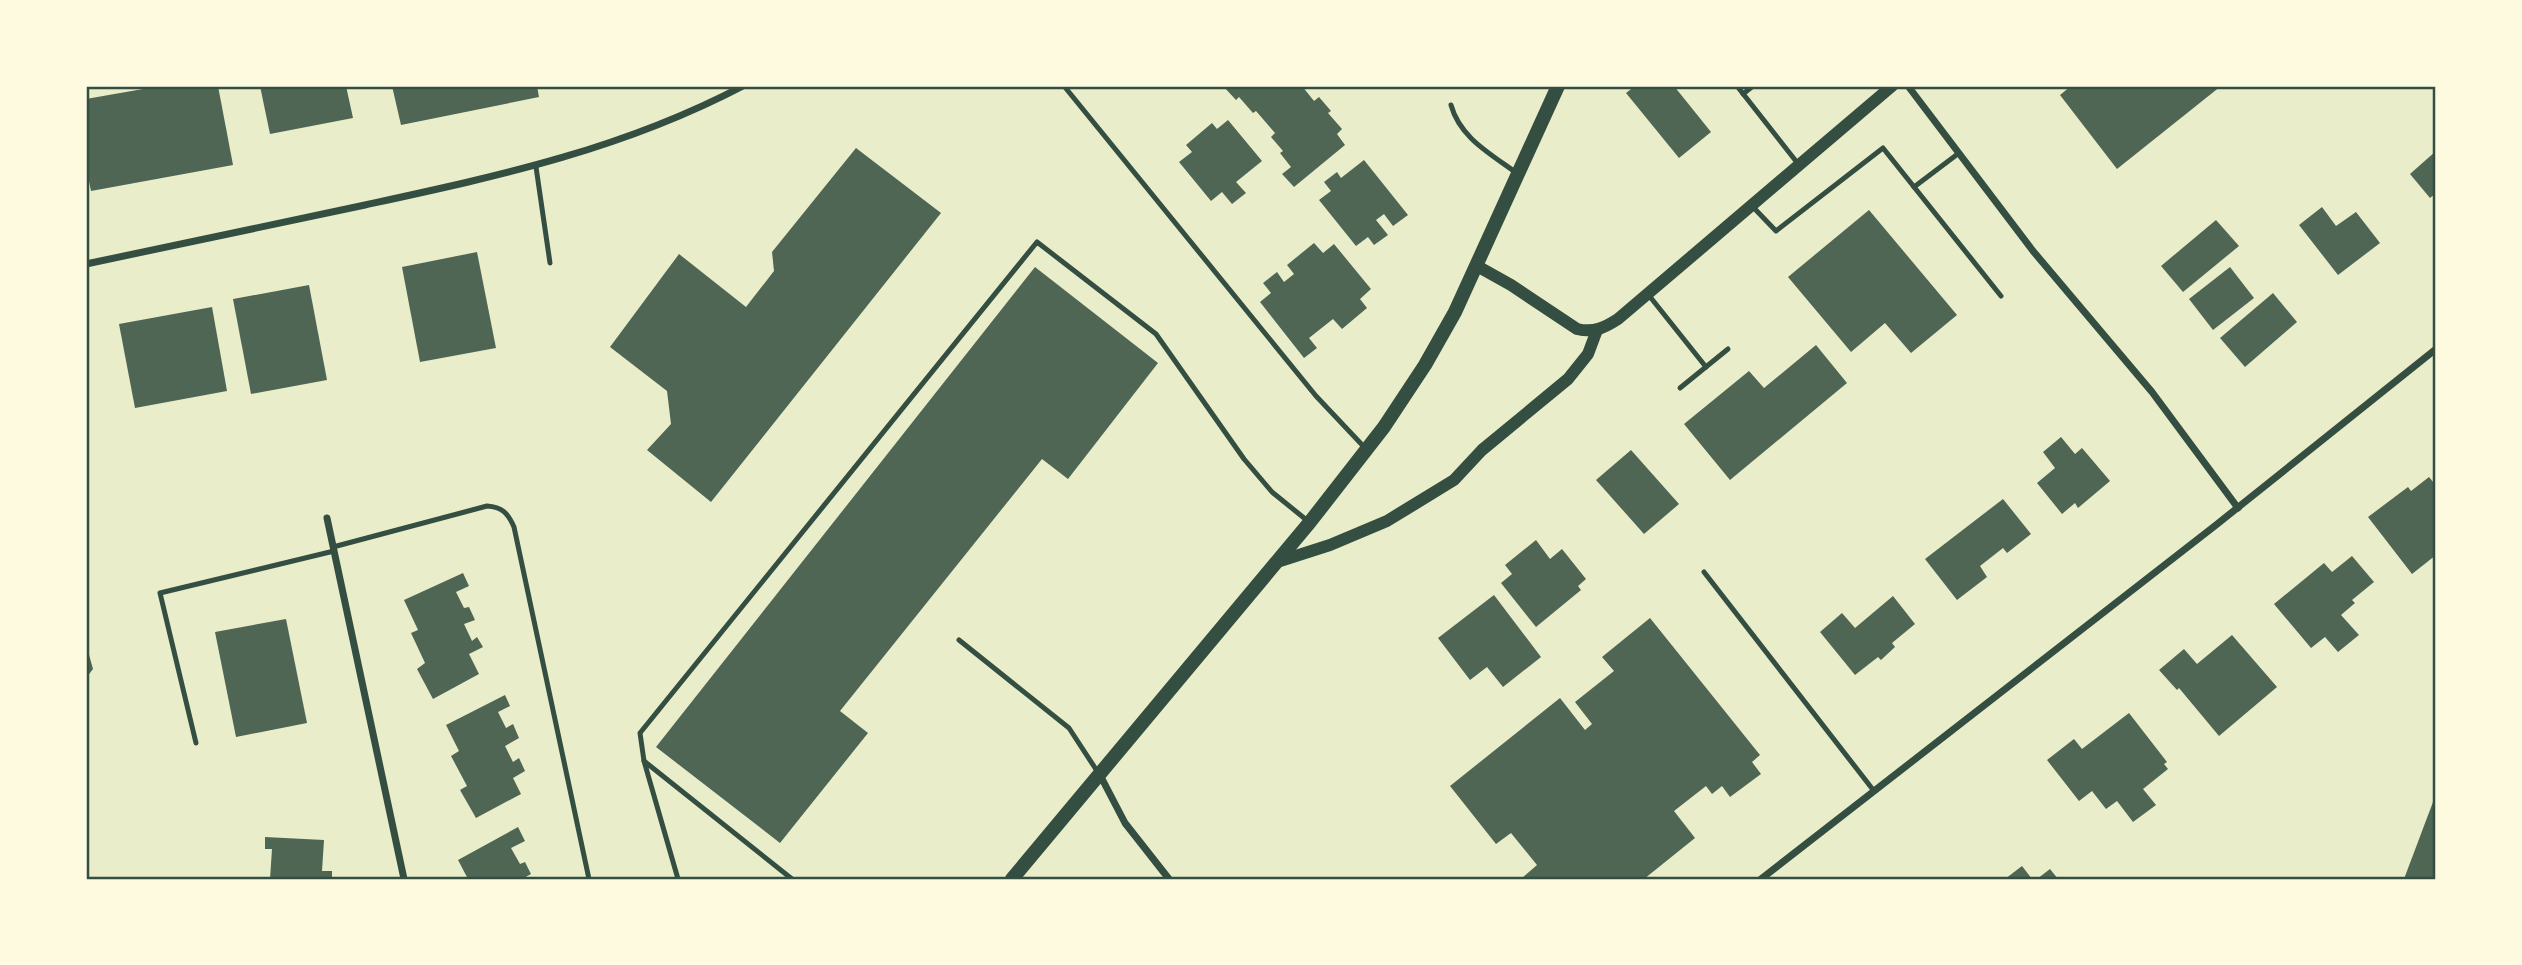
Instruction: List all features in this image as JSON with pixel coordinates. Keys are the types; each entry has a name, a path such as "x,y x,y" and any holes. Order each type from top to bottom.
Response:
{"main road":[{"path":"1012,879 1367,450 1425,365 1455,312 1558,86"}],"street":[{"path":"86,264 536,167 638,134 743,86"},
{"path":"1477,266 1577,329 1588,332 1598,330 1618,319 1892,86"},
{"path":"1908,86 2033,251 2152,392 2238,508"},
{"path":"1277,562 1330,545 1387,521 1447,484 1491,442 1568,379 1588,354 1598,330"},
{"path":"1761,879 2238,508 2436,349"},
{"path":"327,518 404,879"},
{"path":"1100,775 1125,823 1169,879"}],"lane":[{"path":"1064,86 1316,396 1367,450"},
{"path":"1737,86 1799,165"},
{"path":"1743,94 1753,86"},
{"path":"1451,105 1455,118 1467,136 1518,174"},
{"path":"1752,206 1776,231 1883,148 2001,296"},
{"path":"1914,187 1959,153"},
{"path":"536,167 550,263"},
{"path":"678,879 644,761 640,733 1037,242 1156,334 1244,459 1272,492 1310,522"},
{"path":"1647,293 1706,367"},
{"path":"1681,388 1728,349"},
{"path":"196,743 160,593 334,549 487,506 497,506 509,516 517,540 589,879"},
{"path":"1703,572 1874,791"},
{"path":"959,640 1069,728 1100,775"},
{"path":"644,761 792,879"}],"building":[{"path":"160,86 218,86 233,165 91,191 86,166 86,99"},
{"path":"260,86 346,86 353,118 270,134"},
{"path":"392,86 537,86 539,97 401,125"},
{"path":"1223,86 1302,86 1314,101 1319,97 1331,111 1328,113 1342,129 1337,134 1345,145 1294,187 1282,174 1291,167 1280,153 1283,151 1271,137 1275,133 1256,111 1253,113 1239,97 1236,100"},
{"path":"1635,86 1674,86 1711,132 1679,158 1626,93"},
{"path":"2071,86 2221,86 2117,169 2060,95"},
{"path":"1228,120 1262,161 1236,182 1246,193 1232,204 1222,192 1211,201 1179,162 1192,152 1186,145 1212,123 1217,129"},
{"path":"856,148 941,213 711,502 647,450 671,424 667,391 610,347 679,254 746,307 774,271 772,252"},
{"path":"2436,151 2436,193 2430,198 2410,174"},
{"path":"1364,160 1408,215 1393,226 1384,214 1376,220 1388,235 1374,245 1368,237 1356,246 1319,200 1331,191 1324,182 1337,172 1341,178"},
{"path":"2322,207 2336,226 2356,212 2380,243 2338,275 2299,225"},
{"path":"1869,210 1957,315 1911,353 1885,323 1851,352 1788,277"},
{"path":"2216,220 2239,246 2183,292 2161,266"},
{"path":"1314,243 1323,253 1334,244 1371,289 1360,299 1367,308 1342,329 1333,319 1309,338 1317,348 1304,358 1260,302 1271,293 1263,283 1277,272 1284,282 1294,274 1287,265"},
{"path":"477,252 496,348 420,362 402,267"},
{"path":"1035,267 1158,363 1068,479 1042,459 840,711 868,733 780,843 656,747"},
{"path":"2230,267 2254,298 2213,330 2189,299"},
{"path":"309,285 327,380 251,394 233,299"},
{"path":"2273,293 2297,322 2245,367 2220,338"},
{"path":"212,307 227,391 135,408 119,324"},
{"path":"1816,345 1847,383 1730,480 1684,424 1749,371 1764,388"},
{"path":"2061,437 2075,454 2082,448 2110,481 2078,508 2075,503 2062,514 2037,483 2055,468 2043,452"},
{"path":"1631,450 1679,504 1644,534 1596,480"},
{"path":"2429,477 2436,482 2436,555 2412,574 2368,517 2408,487 2411,491"},
{"path":"2003,499 2031,534 2007,553 2003,548 1980,566 1987,577 1957,600 1925,559"},
{"path":"1536,540 1550,559 1562,549 1586,579 1578,586 1581,590 1536,627 1501,583 1512,574 1505,565"},
{"path":"2352,556 2374,582 2352,600 2355,603 2341,615 2359,635 2338,652 2325,637 2311,648 2274,604 2324,563 2332,572"},
{"path":"463,573 469,586 456,592 464,608 469,607 475,620 464,624 472,641 477,637 483,647 469,654 479,674 433,699 417,669 425,663 411,633 418,630 404,600"},
{"path":"1494,595 1541,657 1503,687 1487,667 1470,680 1438,638"},
{"path":"1893,596 1915,624 1892,643 1895,647 1881,660 1878,657 1855,675 1820,632 1842,613 1855,628"},
{"path":"1650,618 1760,755 1752,762 1761,774 1730,797 1722,786 1712,794 1706,786 1674,811 1695,838 1644,879 1523,879 1537,865 1511,833 1496,844 1450,786 1560,698 1585,730 1592,724 1575,702 1614,671 1602,657"},
{"path":"286,619 307,723 236,737 215,632"},
{"path":"2232,635 2277,687 2219,736 2179,688 2177,690 2159,670 2184,649 2197,664"},
{"path":"86,644 93,669 86,678"},
{"path":"505,695 510,706 498,712 506,728 513,724 519,738 505,746 513,762 519,758 525,771 513,778 521,794 476,818 460,790 467,786 451,756 459,751 446,725"},
{"path":"2129,713 2167,762 2164,764 2168,769 2143,789 2156,805 2133,822 2117,801 2106,809 2092,791 2079,801 2047,760 2074,739 2082,749"},
{"path":"2436,794 2436,879 2404,879"},
{"path":"518,827 525,841 511,848 520,864 525,862 531,874 522,879 468,879 458,860"},
{"path":"265,837 324,840 322,871 332,871 332,879 270,879 272,849 265,849"},
{"path":"2022,866 2032,879 2005,879"},
{"path":"2050,869 2058,879 2037,879"}]}
